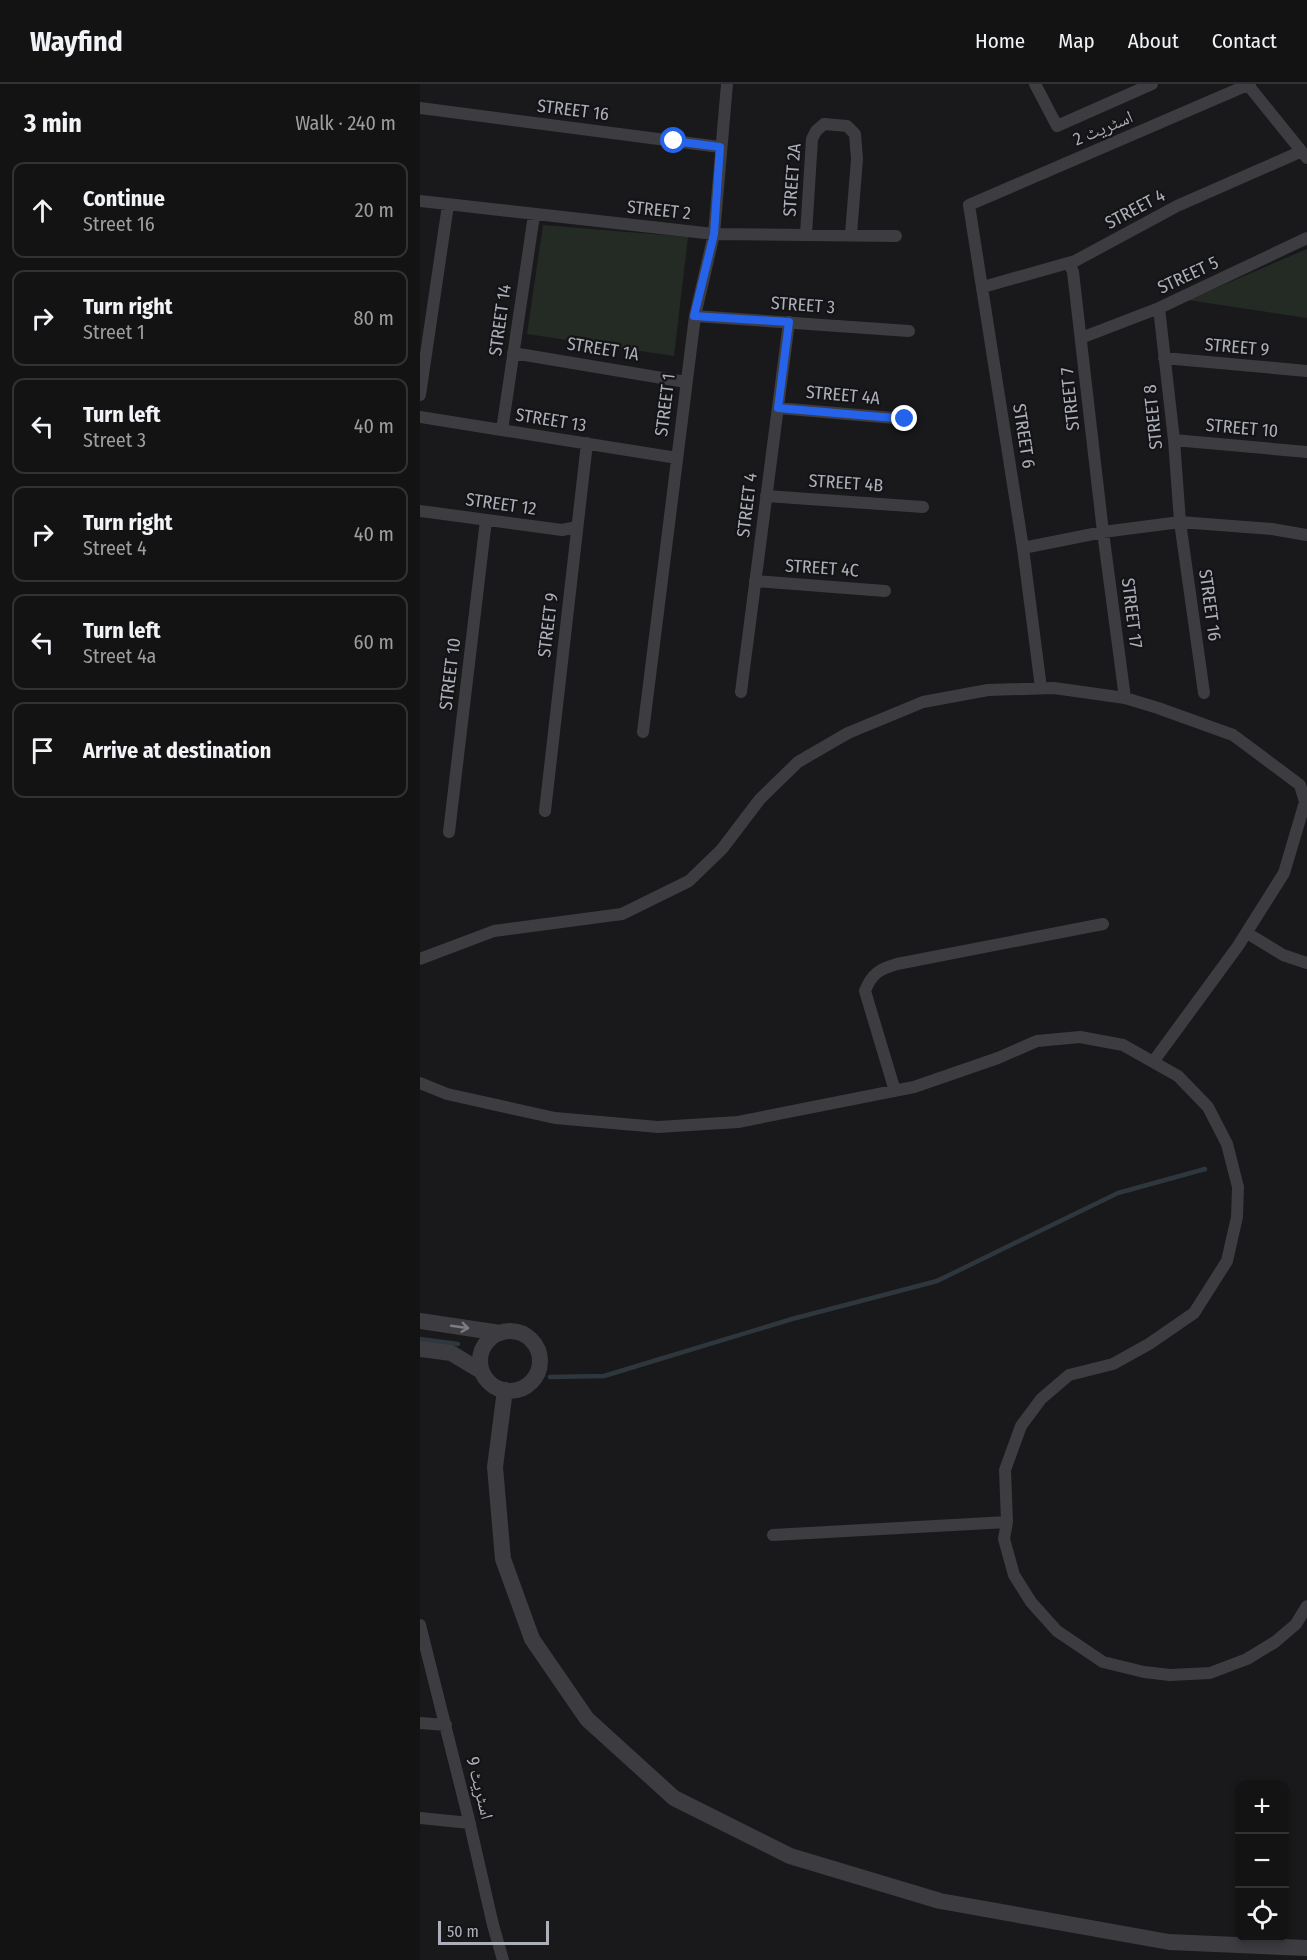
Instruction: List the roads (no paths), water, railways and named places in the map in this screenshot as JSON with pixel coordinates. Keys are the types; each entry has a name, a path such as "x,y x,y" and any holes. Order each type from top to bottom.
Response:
{"street":[{"name":"STREET 1","path":"643,732 694,316 714,234 727,84"},
{"path":"1035,84 1057,126 1138,87 1152,84"},
{"path":"1249,85 1304,155"},
{"name":"اسٹریٹ 2","path":"969,205 1249,85"},
{"name":"STREET 16","path":"420,108 720,147"},
{"name":"STREET 2A","path":"807,234 812,138 824,124 847,126 855,134 857,159 851,234"},
{"name":"STREET 4","path":"983,287 1069,263 1177,206 1304,155"},
{"name":"STREET 2","path":"420,201 714,234 896,236"},
{"path":"420,395 448,205"},
{"name":"STREET 6","path":"969,205 1023,548 1041,688"},
{"name":"STREET 14","path":"502,430 534,215"},
{"name":"STREET 5","path":"1081,338 1159,308 1307,238"},
{"name":"STREET 7","path":"1069,263 1073,272 1103,532"},
{"name":"STREET 8","path":"1159,308 1174,440 1180,522"},
{"name":"STREET 3","path":"694,316 909,331"},
{"name":"STREET 4","path":"741,692 789,322"},
{"name":"STREET 1A","path":"513,353 686,382"},
{"name":"STREET 9","path":"1164,358 1307,371"},
{"name":"STREET 4A","path":"778,408 905,419"},
{"name":"STREET 13","path":"420,417 677,458"},
{"name":"STREET 10","path":"1174,440 1307,452"},
{"name":"STREET 9","path":"545,811 587,443"},
{"name":"STREET 4B","path":"766,496 923,507"},
{"name":"STREET 12","path":"420,511 562,530 577,527"},
{"name":"STREET 10","path":"449,832 486,520"},
{"name":"STREET 16","path":"1180,522 1204,693"},
{"path":"1023,548 1103,532 1180,522 1272,529 1307,535"},
{"name":"STREET 17","path":"1103,532 1125,698"},
{"name":"STREET 4C","path":"755,581 885,591"},
{"path":"420,960 494,931 622,914 689,881 722,849 760,799 798,762 848,733 922,702 988,690 1054,688 1125,698 1233,735 1300,784 1305,802 1284,873 1246,933 1153,1062"},
{"path":"895,1091 865,991 870,977 879,970 897,963 1103,924"},
{"path":"1246,933 1283,955 1307,963"},
{"path":"420,1083 447,1094 555,1118 658,1127 738,1122 914,1087 998,1058 1037,1041 1080,1037 1123,1045 1178,1076 1208,1107 1227,1144 1238,1187 1237,1217 1227,1261 1194,1313 1149,1344 1113,1364 1069,1375 1041,1399 1021,1426 1005,1470 1008,1522 1004,1539 1014,1575 1031,1602 1057,1631 1103,1662 1144,1672 1170,1675 1210,1673 1247,1659 1275,1642 1296,1624 1307,1605"},
{"path":"420,1321 500,1333"},
{"path":"420,1349 451,1353 481,1371 494,1386 505,1390 514,1390 530,1383 539,1367 537,1350 526,1336 509,1331 492,1336 482,1351 481,1371"},
{"path":"505,1390 495,1467 503,1559 532,1640 587,1719 674,1798 790,1856 940,1901 1168,1941 1307,1948"},
{"path":"773,1535 1008,1522"},
{"name":"اسٹریٹ 9","path":"420,1630 426,1645 503,1960"},
{"path":"420,1723 446,1725"},
{"path":"420,1818 470,1823"}],"waterway":[{"path":"550,1377 604,1376 792,1319 937,1281 1118,1193 1205,1169"},
{"path":"420,1339 458,1344"}]}
